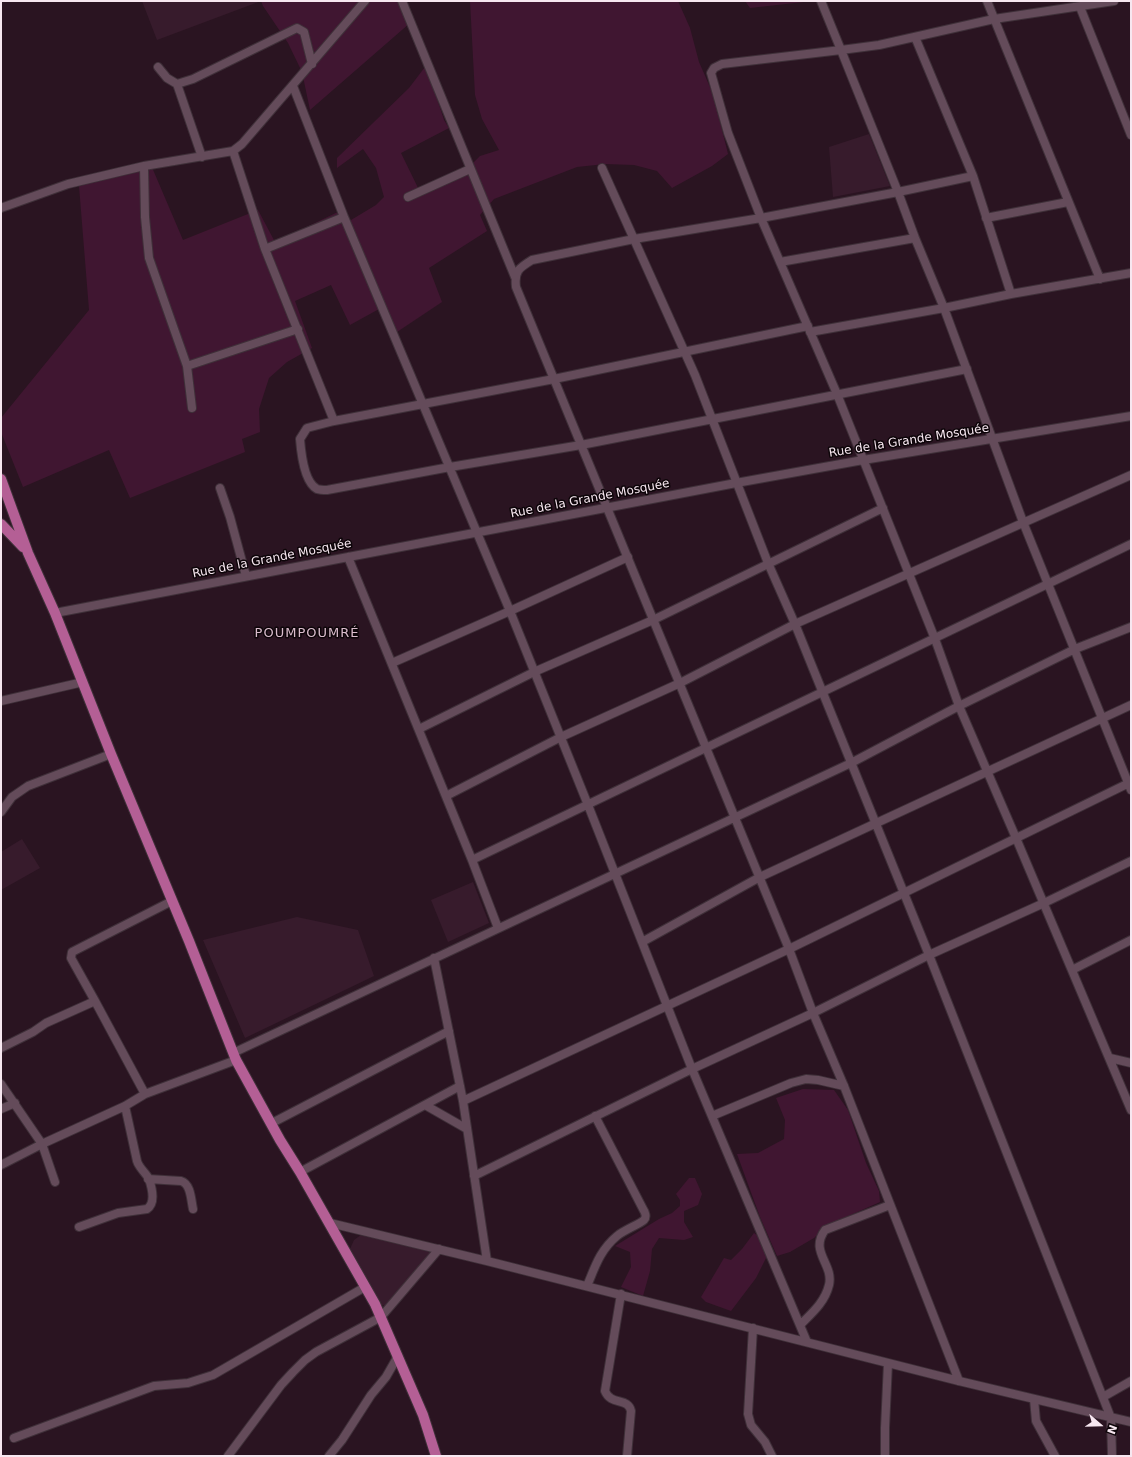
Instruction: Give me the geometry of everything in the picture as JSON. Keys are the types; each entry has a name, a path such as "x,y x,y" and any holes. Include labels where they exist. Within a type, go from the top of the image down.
{"main road":[{"path":"1,479 28,553 55,613 111,754 189,941 234,1056 280,1140 330,1224 381,1317 423,1415 436,1456"},
{"path":"1,524 28,553"}],"street":[{"path":"1,208 68,184 144,166 233,151 242,144 294,86 365,1"},
{"path":"402,1 515,277 516,287 790,949 813,1013 844,1086 958,1381"},
{"path":"463,1101 790,949 1016,838 1130,785 1023,522 944,308 914,238 898,192 821,1"},
{"path":"987,1 1100,279"},
{"path":"1114,1 994,19 879,45 722,64 714,68 711,73 728,133 761,218 837,394 935,639 959,706 1131,1110"},
{"path":"1080,7 1131,135"},
{"path":"177,84 193,79 297,28 304,32 312,64"},
{"path":"915,37 973,176 1011,294"},
{"path":"158,67 167,78 177,84 202,157"},
{"path":"294,86 344,217 510,611 692,1068 807,1342"},
{"path":"233,151 265,249 334,421"},
{"path":"144,166 145,217 149,258 187,366 192,408"},
{"path":"602,168 685,352 712,418 736,483 795,624 929,955 1111,1418 1112,1456"},
{"path":"408,197 470,170"},
{"path":"515,277 520,267 532,260 634,239 761,218 898,192 973,176"},
{"path":"986,218 1068,202"},
{"path":"265,249 344,217"},
{"path":"780,262 914,238"},
{"path":"967,369 581,445 327,490 317,488 309,480 303,461 300,439 307,428 334,421 423,405 685,352 809,329 944,308 1011,294 1131,273"},
{"path":"187,366 298,329"},
{"name":"Rue de la Grande Mosquée","path":"55,613 736,483 863,460 1131,416"},
{"path":"446,796 561,737 680,683 795,624 908,572 1131,475"},
{"path":"220,488 230,517 246,576"},
{"path":"419,729 534,672 653,620 768,562 883,508"},
{"path":"472,860 1131,544"},
{"path":"348,557 472,860 498,928"},
{"path":"392,663 628,557"},
{"path":"1,1165 42,1144 125,1106 145,1094 234,1056 434,958 851,763 959,706 1075,649 1131,627"},
{"path":"1,701 83,682"},
{"path":"642,942 760,878 1131,705"},
{"path":"1,812 12,797 28,786 111,754"},
{"path":"474,1176 692,1068 813,1013 929,955 1044,903 1131,861"},
{"path":"145,1094 71,958 72,952 172,901"},
{"path":"1072,970 1131,940"},
{"path":"434,958 463,1101 487,1261"},
{"path":"1,1048 33,1032 46,1023 95,1001"},
{"path":"272,1123 449,1031"},
{"path":"1110,1058 1131,1062"},
{"path":"712,1116 791,1083 806,1079 844,1086"},
{"path":"1,1084 42,1144 55,1182"},
{"path":"300,1172 460,1086"},
{"path":"1,1110 15,1103"},
{"path":"425,1105 467,1129"},
{"path":"79,1226 118,1213 147,1209 152,1204 153,1200 148,1179 136,1161 125,1106"},
{"path":"587,1286 602,1251 617,1236 631,1226 643,1221 645,1218 645,1213 594,1116"},
{"path":"148,1179 185,1182 188,1186 193,1209"},
{"path":"800,1325 818,1307 825,1296 829,1284 828,1270 819,1246 820,1236 825,1230 890,1205"},
{"path":"330,1224 439,1249 621,1294 958,1381 1131,1422"},
{"path":"228,1456 281,1385 305,1360 316,1352 381,1317 439,1249"},
{"path":"14,1438 154,1386 188,1383 213,1375 365,1287"},
{"path":"621,1294 605,1391 607,1396 630,1406 632,1412 627,1456"},
{"path":"753,1328 748,1414 751,1425 765,1442 772,1456"},
{"path":"329,1456 342,1440 371,1395 386,1377 398,1356"},
{"path":"885,1456 884,1428 888,1363"},
{"path":"1103,1397 1131,1381"},
{"path":"1034,1399 1036,1421 1055,1456"}],"shaded area":[{"path":"142,1 261,1 157,40"},
{"path":"261,1 402,1 410,23 310,110 302,72 288,43"},
{"path":"470,1 678,1 690,28 699,62 713,94 728,154 712,166 672,188 657,171 634,165 605,164 577,167 494,199 480,215 487,231 429,268 442,302 391,336 379,309 350,325 331,285 295,301 312,348 287,362 269,378 259,409 260,432 242,439 245,452 130,498 109,450 23,487 1,432 1,418 89,310 79,186 151,165 183,240 258,210 275,242 340,211 346,223 376,205 384,197 376,168 363,149 337,168 337,158 409,88 425,67 444,120 449,128 401,153 420,192 471,165 480,156 499,150 482,119 475,95"},
{"path":"745,1 813,1 750,8"},
{"path":"869,134 890,186 833,197 829,147"},
{"path":"22,839 40,868 1,890 1,852"},
{"path":"473,882 489,923 448,942 431,900"},
{"path":"297,917 358,930 374,976 245,1038 203,940"},
{"path":"803,1089 834,1090 848,1110 866,1163 879,1191 880,1202 828,1225 814,1238 790,1252 777,1256 760,1217 737,1154 758,1153 784,1139 785,1120 776,1098"},
{"path":"689,1178 695,1178 702,1194 698,1205 684,1211 684,1222 693,1237 684,1240 659,1238 652,1249 650,1271 643,1296 621,1287 631,1267 630,1252 615,1246 659,1219 672,1213 680,1206 680,1200 676,1194"},
{"path":"754,1233 758,1236 767,1256 756,1278 731,1311 706,1302 701,1297 724,1258 731,1260 742,1249"},
{"path":"361,1235 432,1251 388,1306 380,1305 350,1249 354,1240"}],"district":[{"name":"POUMPOUMRÉ","path":"307,634"}]}
